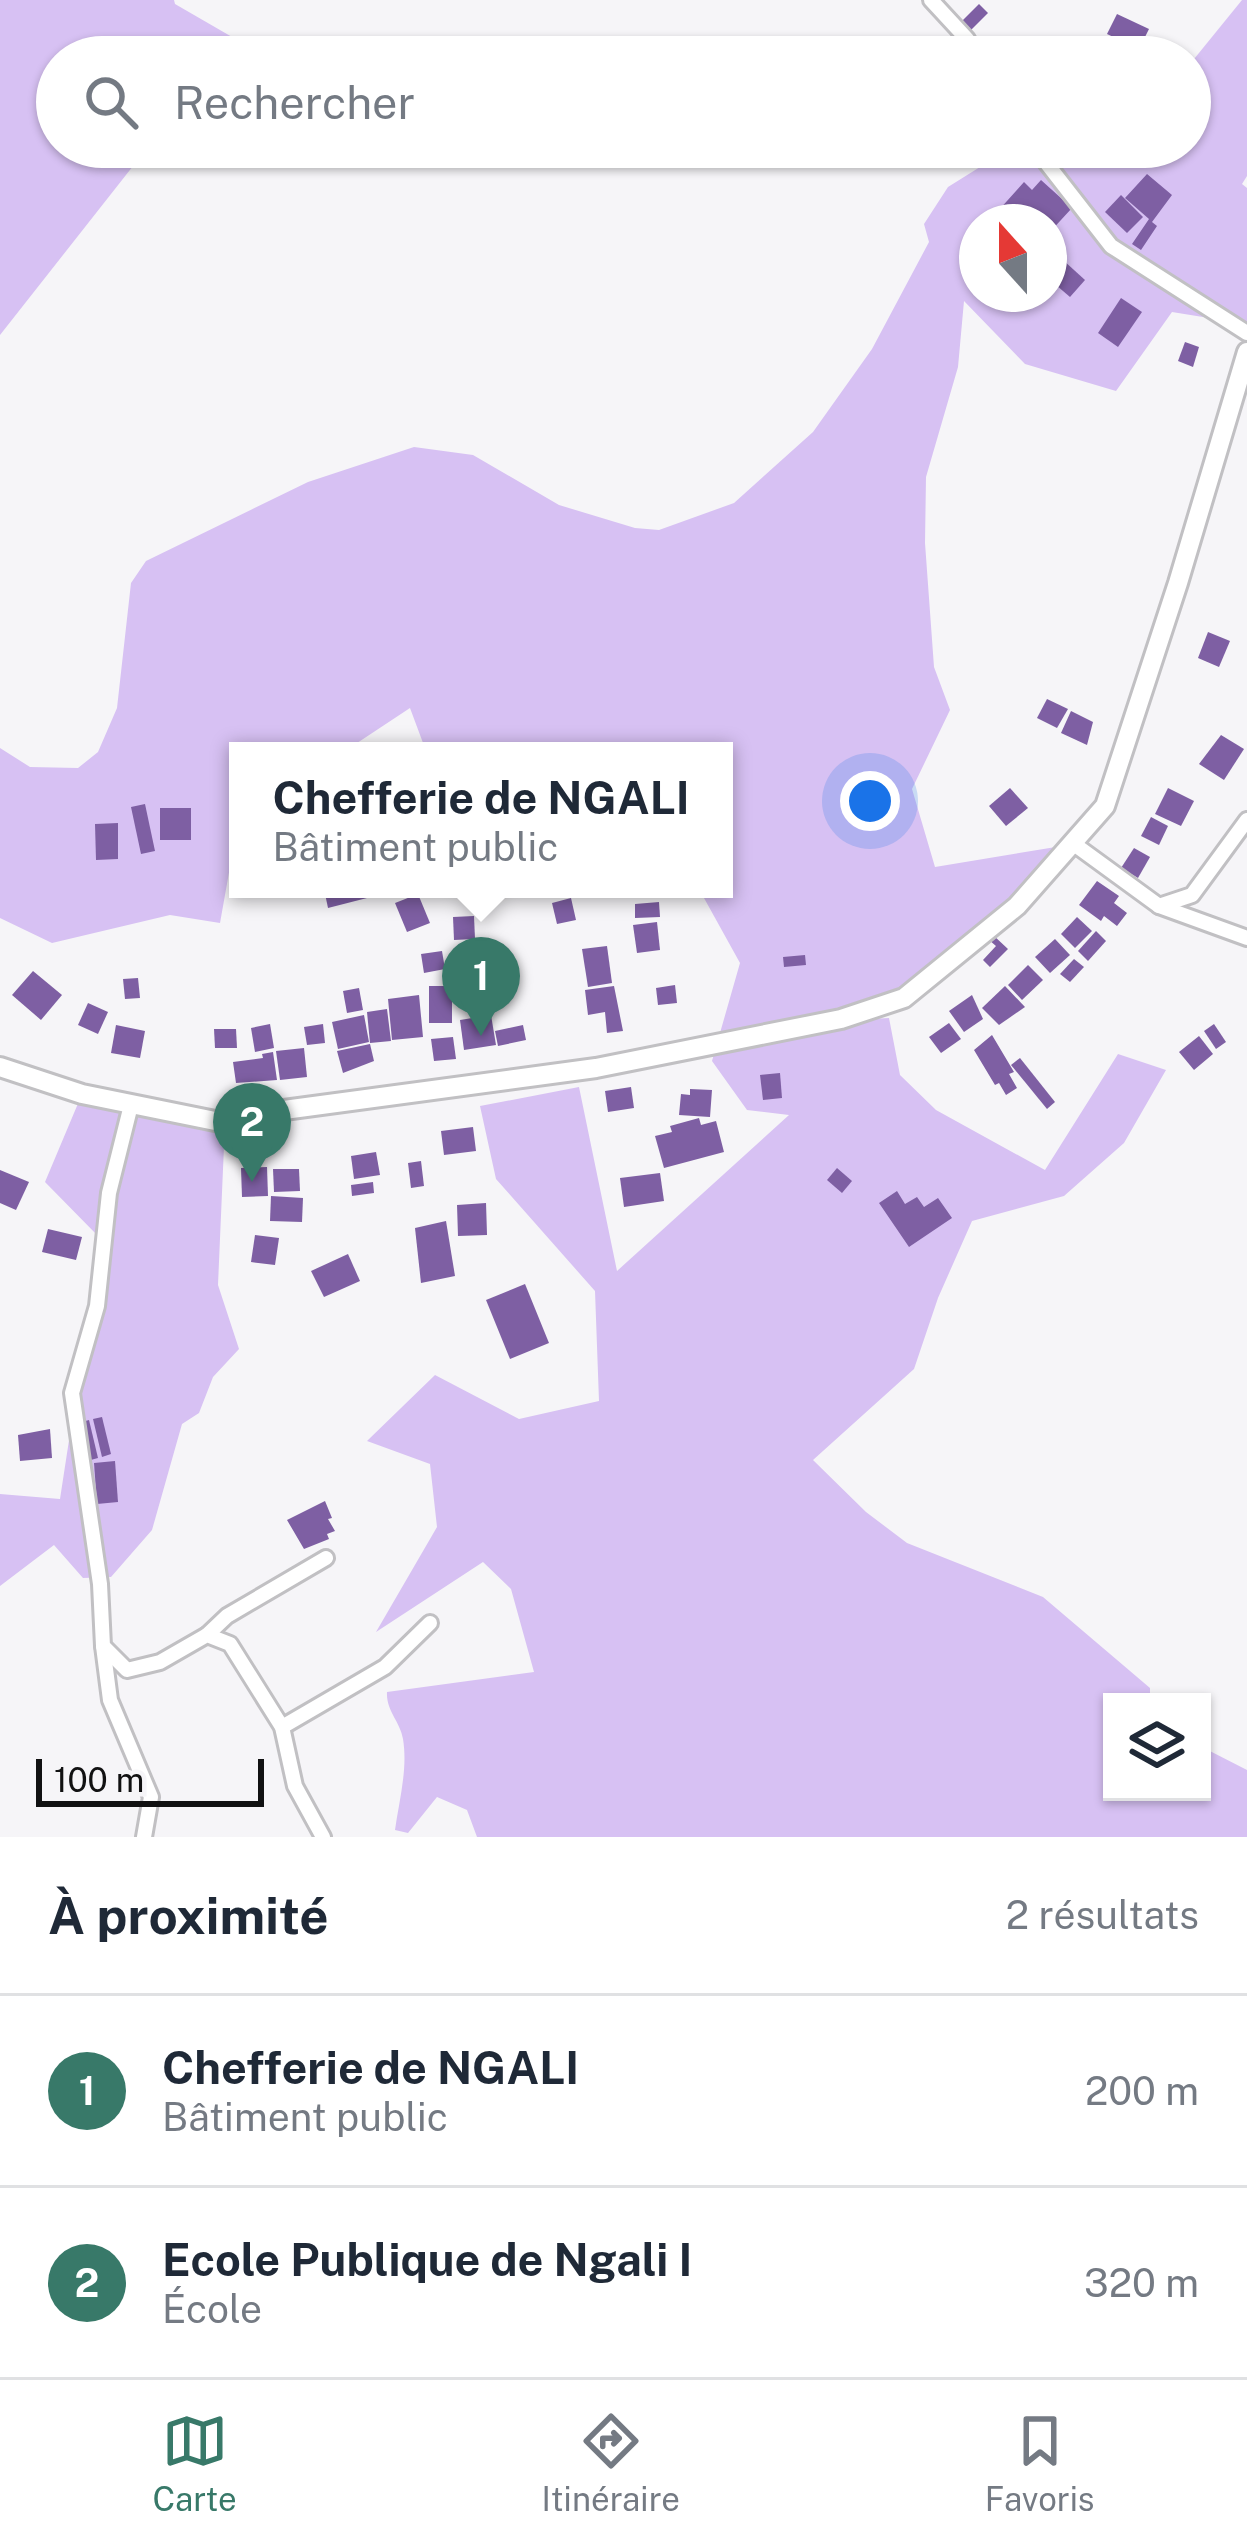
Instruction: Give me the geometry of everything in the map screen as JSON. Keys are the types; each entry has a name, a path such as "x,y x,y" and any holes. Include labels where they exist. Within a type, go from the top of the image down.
{"street":[{"path":"931,0 964,36"},
{"path":"1051,168 1112,246 1247,334"},
{"path":"0,1067 82,1094 225,1123 284,1110 596,1068 841,1019 904,998 1017,906 1106,806 1247,352"},
{"path":"1159,906 1192,896 1247,820"},
{"path":"1074,844 1159,906 1247,938"},
{"path":"131,1105 109,1193 97,1306 73,1393 100,1584 110,1700 151,1797 144,1837"},
{"path":"104,1646 128,1670 160,1662 326,1558"},
{"path":"282,1727 386,1667 430,1623"},
{"path":"207,1635 230,1644 282,1727 295,1786 323,1837"}],"shaded area":[{"path":"0,0 174,0 230,36 36,36 36,168 131,168 0,335"},
{"path":"1242,0 1247,0 1247,176 1242,184 1247,188 1247,334 1209,318 1172,312 1116,391 1025,364 975,312 1067,312 1067,204 959,204 959,312 963,312 958,367 926,477 925,543 934,667 950,710 912,789 935,867 1074,844 904,998 851,1020 889,1018 900,1075 936,1110 1045,1170 1118,1054 1166,1070 1124,1143 1064,1196 972,1221 914,1369 813,1460 866,1512 907,1543 1043,1597 1150,1688 1150,1693 1103,1693 1103,1801 1211,1801 1211,1752 1247,1770 1247,1837 477,1837 467,1810 437,1797 408,1833 395,1830 404,1750 387,1692 534,1672 511,1589 483,1562 376,1632 437,1527 430,1464 367,1441 435,1375 519,1419 599,1401 595,1291 496,1179 480,1106 579,1087 617,1271 789,1115 747,1110 712,1061 740,963 704,898 733,898 733,742 423,742 410,708 359,742 229,742 229,872 220,923 170,915 52,943 0,918 0,748 30,767 78,768 98,752 117,708 131,583 146,561 308,482 414,447 473,455 559,505 635,528 659,530 734,503 813,432 872,349 929,242 924,224 948,187 978,168 1211,168 1211,38"},
{"path":"82,1094 225,1123 218,1285 239,1349 213,1377 199,1413 182,1424 152,1530 111,1577 83,1578 54,1545 0,1586 0,1494 60,1499 100,1238 45,1182"}],"building":[{"path":"979,4 988,13 970,31 961,22"},
{"path":"1117,14 1149,29 1146,36 1107,34"},
{"path":"1147,174 1172,195 1152,222 1157,226 1141,250 1132,244 1149,219 1125,198"},
{"path":"1041,180 1072,208 1067,213 1067,204 1004,204 1024,182 1032,190"},
{"path":"1121,195 1143,217 1127,233 1105,212"},
{"path":"1067,264 1085,280 1070,297 1067,294"},
{"path":"1121,298 1142,312 1118,347 1098,333"},
{"path":"1185,342 1199,347 1193,367 1178,361"},
{"path":"1208,632 1230,641 1219,667 1198,658"},
{"path":"1047,699 1068,709 1057,728 1037,718"},
{"path":"1071,711 1093,722 1087,745 1061,733"},
{"path":"1221,735 1244,749 1224,780 1199,764"},
{"path":"1010,788 1028,808 1006,826 989,806"},
{"path":"1168,788 1194,801 1181,826 1155,814"},
{"path":"145,804 155,851 141,854 131,807"},
{"path":"160,808 191,808 191,840 160,840"},
{"path":"1151,817 1168,826 1159,845 1141,836"},
{"path":"118,823 118,859 96,860 95,824"},
{"path":"1134,848 1150,857 1138,878 1121,868"},
{"path":"1097,881 1119,896 1114,903 1127,913 1117,926 1079,905"},
{"path":"326,898 367,898 328,908"},
{"path":"420,898 430,923 407,932 395,903"},
{"path":"571,898 576,920 557,924 552,903"},
{"path":"659,902 660,917 635,918 635,904"},
{"path":"474,916 475,939 454,940 453,917"},
{"path":"1077,917 1092,931 1075,948 1061,934"},
{"path":"657,922 660,950 637,953 633,925"},
{"path":"1096,931 1106,941 1088,961 1078,951"},
{"path":"993,935 1008,949 990,967 983,960 996,946 989,940"},
{"path":"1055,939 1070,955 1050,973 1035,957"},
{"path":"607,946 612,983 588,987 582,949"},
{"path":"442,951 445,969 424,973 421,954"},
{"path":"805,955 806,965 784,967 783,957"},
{"path":"1074,959 1084,967 1070,982 1060,974"},
{"path":"1028,965 1043,980 1022,1000 1008,985"},
{"path":"33,971 62,995 41,1020 12,995"},
{"path":"138,978 140,998 125,999 123,979"},
{"path":"485,983 490,1013 477,1015 472,985"},
{"path":"675,985 677,1003 658,1005 656,988"},
{"path":"429,986 452,986 452,1023 429,1023"},
{"path":"614,986 623,1031 607,1033 605,1012 588,1015 585,990"},
{"path":"1005,986 1025,1007 999,1025 982,1008"},
{"path":"359,988 363,1010 347,1013 343,991"},
{"path":"419,995 423,1037 392,1040 388,999"},
{"path":"972,995 983,1019 964,1032 949,1011"},
{"path":"88,1003 108,1012 98,1034 78,1025"},
{"path":"387,1009 391,1041 370,1043 367,1012"},
{"path":"364,1015 369,1042 338,1049 332,1022"},
{"path":"491,1015 496,1045 464,1050 460,1020"},
{"path":"949,1023 961,1039 941,1053 929,1037"},
{"path":"270,1024 274,1048 255,1052 251,1028"},
{"path":"323,1024 325,1043 307,1045 304,1027"},
{"path":"1214,1024 1226,1042 1216,1049 1204,1031"},
{"path":"116,1025 145,1031 140,1058 111,1053"},
{"path":"523,1025 526,1040 498,1046 495,1031"},
{"path":"214,1029 236,1029 237,1048 215,1048"},
{"path":"992,1035 1014,1072 1009,1074 1017,1088 1006,1095 974,1050"},
{"path":"1199,1036 1213,1054 1194,1070 1179,1052"},
{"path":"453,1037 456,1059 434,1061 431,1039"},
{"path":"370,1044 374,1061 343,1073 337,1051"},
{"path":"304,1048 307,1077 280,1080 276,1051"},
{"path":"273,1052 277,1080 236,1083 233,1062"},
{"path":"1020,1058 1055,1102 1047,1109 1011,1065"},
{"path":"780,1073 782,1098 763,1100 760,1075"},
{"path":"631,1087 634,1108 608,1112 605,1091"},
{"path":"690,1089 712,1090 710,1117 679,1115 681,1094 690,1095"},
{"path":"699,1118 701,1125 716,1121 724,1152 664,1168 655,1136"},
{"path":"473,1127 476,1151 444,1155 441,1131"},
{"path":"376,1152 380,1175 354,1179 351,1156"},
{"path":"421,1161 424,1186 411,1188 408,1163"},
{"path":"267,1167 268,1196 242,1197 241,1168"},
{"path":"837,1168 852,1181 842,1193 827,1180"},
{"path":"273,1169 299,1169 300,1191 274,1192"},
{"path":"0,1170 29,1182 16,1210 0,1203"},
{"path":"660,1173 664,1201 624,1207 620,1178"},
{"path":"373,1182 374,1193 352,1196 351,1185"},
{"path":"897,1191 905,1204 917,1197 924,1207 938,1198 952,1218 909,1247 879,1203"},
{"path":"271,1196 303,1198 302,1222 270,1221"},
{"path":"486,1203 487,1235 458,1236 457,1205"},
{"path":"446,1221 455,1276 421,1283 415,1228"},
{"path":"48,1229 82,1237 76,1260 42,1252"},
{"path":"255,1235 279,1238 275,1265 251,1262"},
{"path":"348,1254 360,1281 324,1297 311,1271"},
{"path":"525,1284 549,1343 510,1359 486,1300"},
{"path":"102,1417 111,1454 102,1457 93,1419"},
{"path":"89,1420 98,1458 87,1461 78,1423"},
{"path":"50,1429 52,1458 20,1461 18,1435"},
{"path":"115,1461 118,1502 97,1504 94,1463"},
{"path":"325,1501 335,1531 327,1534 329,1539 304,1549 287,1520"}],"place":[{"name":"Chefferie de NGALI","path":"481,1036"},
{"name":"Ecole Publique de Ngali I","path":"252,1182"}]}
